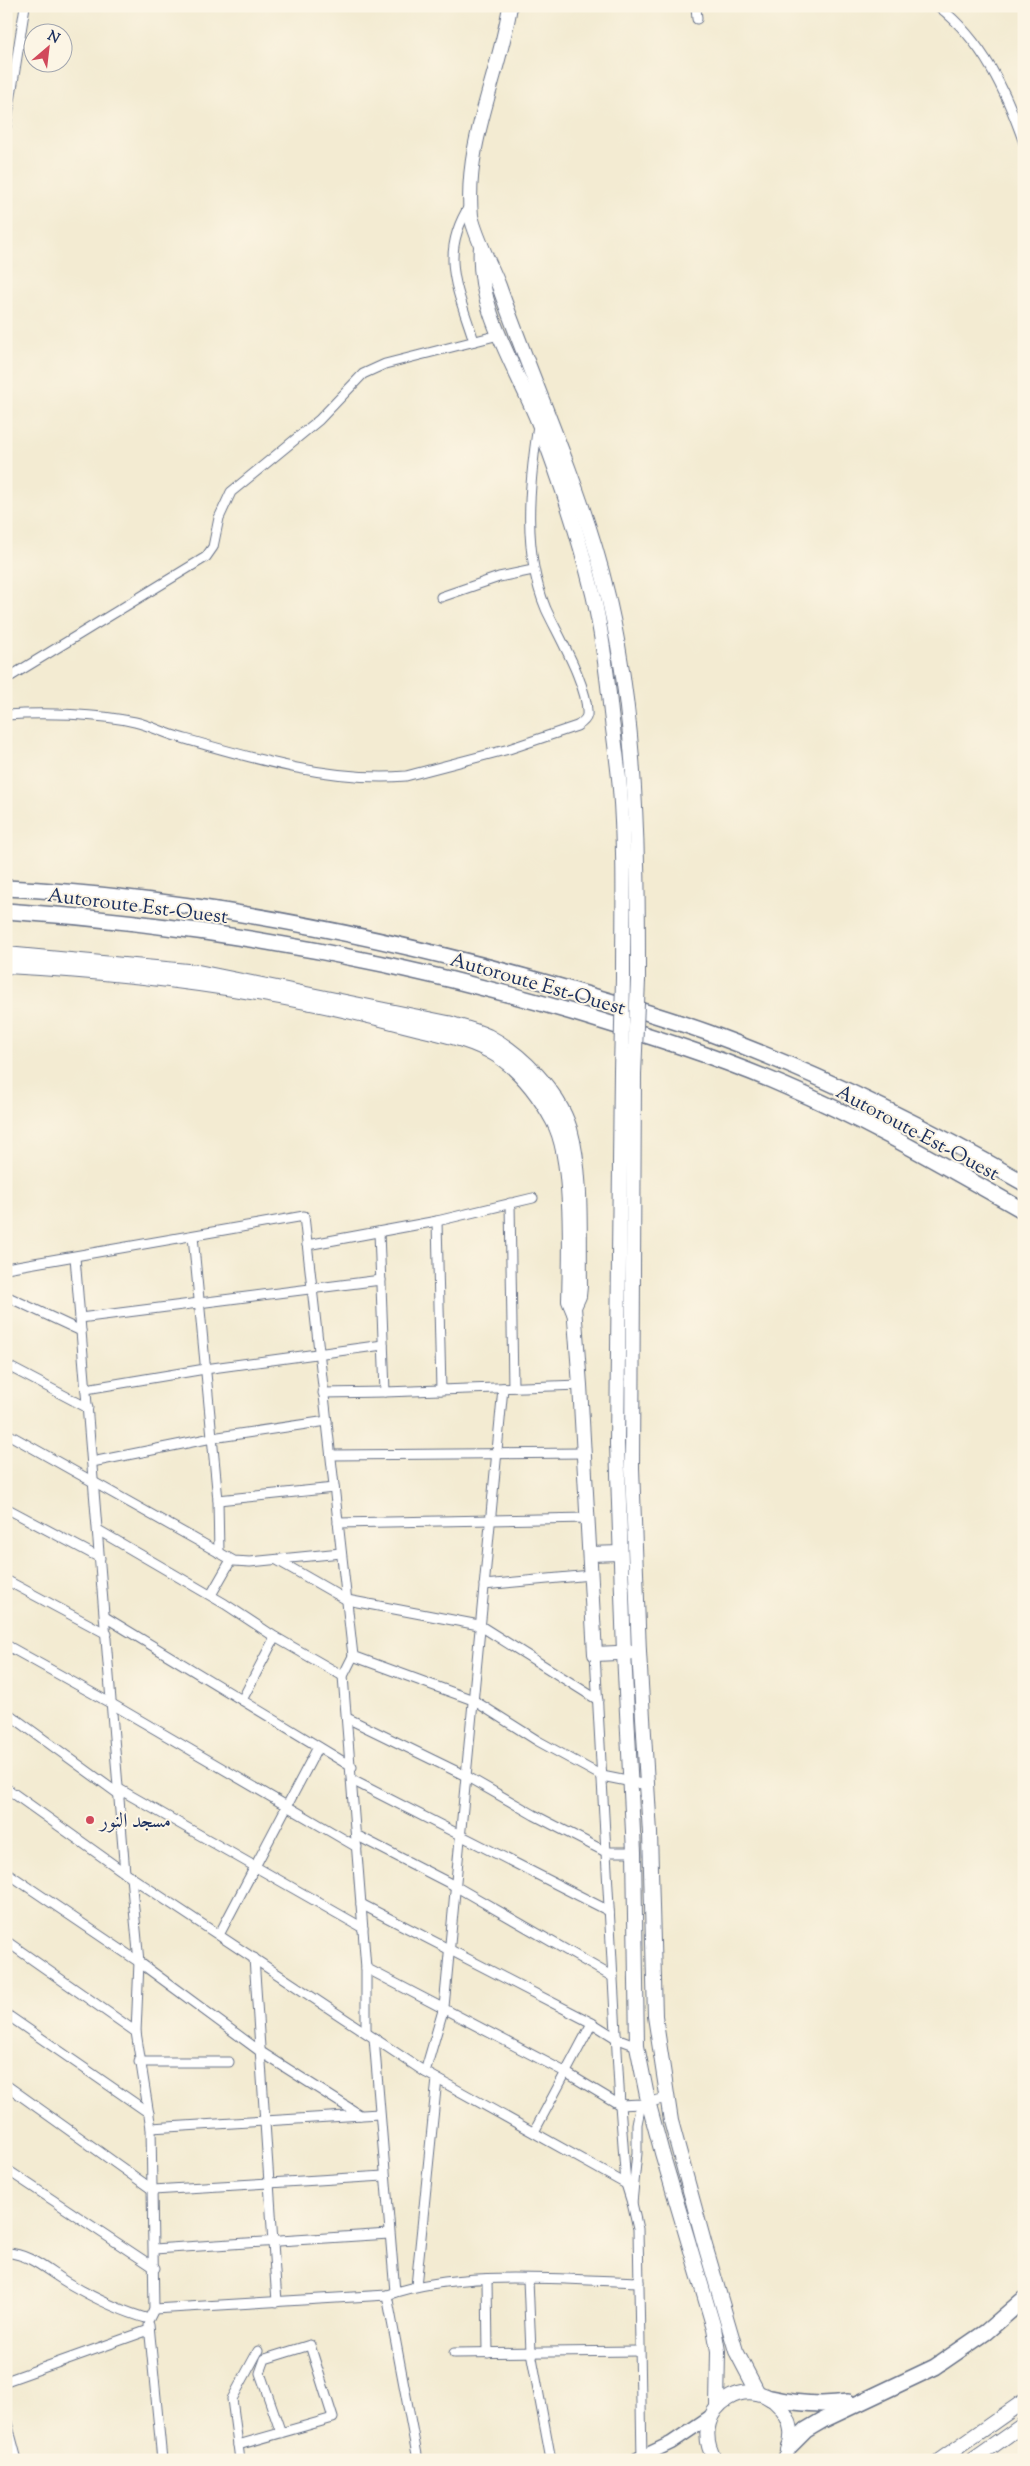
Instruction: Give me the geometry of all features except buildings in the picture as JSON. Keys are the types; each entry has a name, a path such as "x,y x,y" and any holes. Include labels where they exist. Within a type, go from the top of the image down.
{"highway":[{"name":"Autoroute Est-Ouest","path":"6,888 52,890 222,911 343,932 470,962 626,1005 710,1034 860,1097 1024,1182"},
{"name":"Autoroute Est-Ouest","path":"6,911 70,915 277,943 399,966 462,981 564,1010 669,1041 787,1087 864,1123 1024,1211"},
{"path":"786,2455 806,2430 862,2400 935,2367 986,2332 1024,2299"},
{"path":"764,2396 800,2405 827,2405 862,2400"}],"main road":[{"path":"510,6 476,144 470,177 470,204 473,225 491,265 567,462 595,547 606,590 628,714 635,788 638,847 638,980 627,1073 617,1434 624,1652 632,1782 637,2046 645,2103 714,2328 718,2351 714,2411 706,2439 715,2460"},
{"path":"481,246 480,273 499,335 538,422 553,461 593,594 604,651 620,790 623,868 623,978 627,1073 632,1468 639,1652 647,1785 655,2016 667,2098 728,2326 742,2365 764,2396 782,2407 788,2419 792,2432 786,2455"},
{"path":"6,954 166,967 223,976 448,1022 487,1036 512,1052 538,1076 556,1102 569,1127 577,1169 580,1286 579,1296 574,1307 595,1654 639,1652"},
{"path":"6,966 138,975 204,983 379,1018 468,1042 494,1054 515,1070 532,1088 555,1123 564,1149 567,1186 569,1301 575,1315"},
{"path":"590,1554 620,1553"},
{"path":"634,1880 650,1880"},
{"path":"640,2459 685,2435 736,2394 764,2396"},
{"path":"940,2460 1024,2401"},
{"path":"973,2460 1024,2424"}],"street":[{"path":"6,127 25,6"},
{"path":"696,6 697,19"},
{"path":"938,6 962,27 982,52 1003,87 1024,144"},
{"path":"470,204 454,236 452,252 458,290 474,341"},
{"path":"6,678 206,557 213,548 219,518 231,492 320,420 363,374 385,364 499,335"},
{"path":"6,715 44,714 133,722 179,738 260,760 315,771 378,776 406,776 509,749 577,726 583,722 587,714 574,666 552,621 533,570 530,472 538,422"},
{"path":"441,597 499,577 533,570"},
{"path":"307,1245 437,1221 533,1198"},
{"path":"510,1203 513,1387"},
{"path":"6,1268 304,1216 353,1656 344,1676 366,1968 366,2032"},
{"path":"437,1221 441,1390"},
{"path":"379,1232 385,1392"},
{"path":"193,1236 218,1500 219,1553"},
{"path":"75,1257 112,1704 128,1875 139,1962 136,2032 139,2062 151,2128 153,2190 154,2309 149,2320 149,2330 162,2460"},
{"path":"80,1318 381,1280"},
{"path":"6,1296 81,1331"},
{"path":"86,1389 205,1369 383,1345"},
{"path":"6,1365 88,1408"},
{"path":"324,1393 580,1385"},
{"path":"425,2072 444,2007 503,1388"},
{"path":"92,1462 212,1438 327,1421"},
{"path":"6,1433 231,1560 244,1562 277,1560 341,1553"},
{"path":"330,1455 584,1453"},
{"path":"218,1500 334,1488"},
{"path":"6,1508 100,1558"},
{"path":"338,1523 588,1518"},
{"path":"98,1530 210,1595 275,1637 344,1676"},
{"path":"210,1595 231,1560"},
{"path":"277,1560 347,1600 479,1625 598,1700"},
{"path":"484,1585 591,1576"},
{"path":"6,1580 107,1634"},
{"path":"105,1617 352,1767"},
{"path":"242,1700 275,1637"},
{"path":"6,1645 112,1704 357,1847"},
{"path":"595,1654 620,2105 626,2184 638,2229 640,2459"},
{"path":"353,1656 473,1700 538,1741 602,1776 647,1785"},
{"path":"6,1712 120,1792 363,1928"},
{"path":"347,1718 466,1776 534,1815 606,1852 634,1852"},
{"path":"219,1935 318,1747"},
{"path":"352,1780 609,1911"},
{"path":"6,1788 128,1875 425,2072 626,2184"},
{"path":"356,1836 455,1886 613,1977"},
{"path":"6,1872 139,1962 261,2052 360,2115"},
{"path":"361,1904 592,2023 616,2038 637,2046"},
{"path":"6,1941 136,2032"},
{"path":"254,1958 277,2302"},
{"path":"366,1968 444,2007 565,2072 620,2105 645,2103 667,2098"},
{"path":"6,2014 149,2112"},
{"path":"534,2132 592,2023"},
{"path":"374,2038 389,2234 391,2294 418,2460"},
{"path":"139,2062 229,2062"},
{"path":"416,2286 437,2079"},
{"path":"6,2085 153,2190 384,2176"},
{"path":"632,2203 637,2153 637,2124 645,2103"},
{"path":"151,2128 379,2114"},
{"path":"6,2169 155,2268"},
{"path":"154,2249 389,2234"},
{"path":"6,2253 21,2255 69,2284 123,2311 149,2320"},
{"path":"154,2309 391,2294 416,2286 487,2280 528,2279 639,2282"},
{"path":"528,2279 531,2352 551,2460"},
{"path":"487,2280 488,2353"},
{"path":"6,2381 149,2330"},
{"path":"238,2445 281,2433 333,2418 310,2345 265,2359 260,2373 281,2433"},
{"path":"240,2460 232,2399 258,2351"},
{"path":"454,2354 639,2351"},
{"path":"6,2419 18,2460"}],"place":[{"name":"مسجد النور","path":"90,1820"}]}
